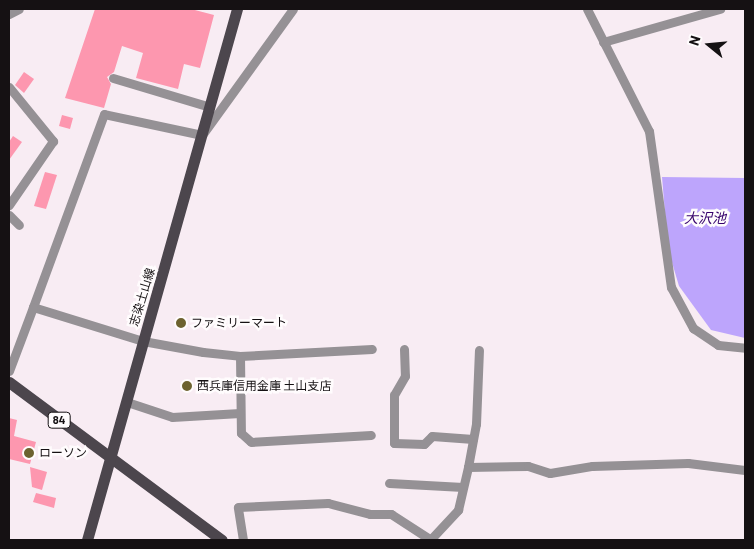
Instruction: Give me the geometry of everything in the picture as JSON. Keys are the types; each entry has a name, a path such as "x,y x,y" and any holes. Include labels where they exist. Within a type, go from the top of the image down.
{"main road":[{"name":"志染土山線","path":"87,540 237,9"},
{"name":"84","path":"9,382 110,458"},
{"path":"110,458 222,540"}],"street":[{"path":"9,14 19,9"},
{"path":"9,371 104,114 202,135 293,9"},
{"path":"587,9 649,131 672,287 693,328 718,345 745,348"},
{"path":"603,42 720,9"},
{"path":"113,78 210,107"},
{"path":"9,87 54,141 9,205"},
{"path":"9,214 19,226"},
{"path":"33,307 144,341 240,356 372,349"},
{"path":"404,349 405,376 394,395 394,443 424,444 432,436 474,439"},
{"path":"243,540 238,507 328,503 356,512 391,514 431,540 458,510 474,439 479,350"},
{"path":"240,356 241,433 251,442 371,435"},
{"path":"127,402 172,417 240,413"},
{"path":"468,467 528,466 550,473 688,463 745,470"},
{"path":"389,483 463,486"}],"water":[{"name":"大沢池","path":"662,177 745,178 745,338 711,330 679,286 668,249"}],"building":[{"path":"95,9 191,9 214,15 200,68 184,64 178,89 136,78 143,53 122,46 114,72 107,77 111,84 104,108 65,98"},
{"path":"24,72 34,79 24,93 15,85"},
{"path":"62,115 73,118 70,129 59,126"},
{"path":"13,136 22,142 9,160 9,142"},
{"path":"45,172 57,175 46,209 34,206"},
{"path":"9,418 17,420 14,436 36,442 30,464 9,459"},
{"path":"30,467 47,472 42,490 32,487"},
{"path":"36,493 56,498 54,508 33,502"}],"place":[{"name":"ファミリーマート","path":"181,323"},
{"name":"西兵庫信用金庫 土山支店","path":"187,386"},
{"name":"ローソン","path":"29,453"}]}
